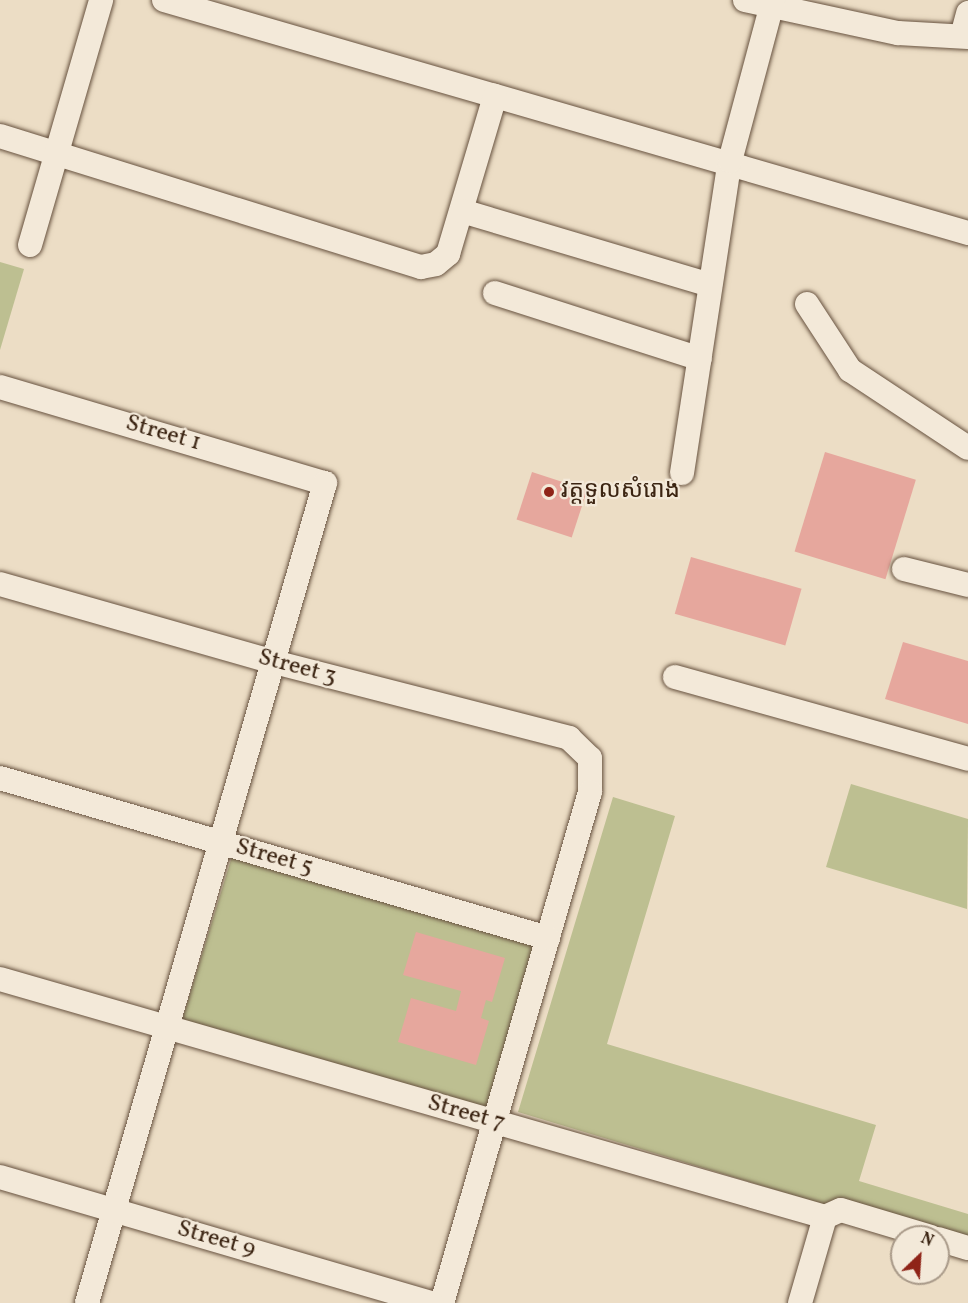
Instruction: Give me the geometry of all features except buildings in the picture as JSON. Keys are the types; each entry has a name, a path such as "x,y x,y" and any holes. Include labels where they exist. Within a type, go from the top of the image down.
{"street":[{"path":"30,245 101,0"},
{"path":"164,0 730,161 968,232"},
{"path":"745,0 898,33 965,37 968,12"},
{"path":"682,473 730,161 772,4"},
{"path":"0,136 421,267 436,264 448,254 495,96"},
{"path":"462,211 710,285"},
{"path":"495,293 700,359"},
{"path":"807,304 850,370 968,448"},
{"name":"Street 1","path":"0,387 325,483 274,662"},
{"path":"904,569 968,585"},
{"name":"Street 3","path":"0,584 274,662 569,738 590,758 590,792 548,938"},
{"path":"87,1303 274,662"},
{"path":"675,677 968,759"},
{"name":"Street 5","path":"0,778 548,938"},
{"path":"442,1303 548,938"},
{"name":"Street 7","path":"0,980 825,1217 841,1210 891,1225"},
{"name":"Street 9","path":"0,1177 432,1303"},
{"path":"800,1303 825,1217"},
{"path":"950,1243 968,1248"}],"green space":[{"path":"0,262 24,269 0,350"},
{"path":"851,784 968,819 967,909 826,867"},
{"path":"613,797 675,816 607,1044 876,1125 859,1181 968,1214 968,1248 950,1243 950,1225 892,1225 518,1112"},
{"path":"233,853 539,947 488,1114 182,1020"}],"place":[{"name":"វត្តទួលសំរោង","path":"549,492"}]}
